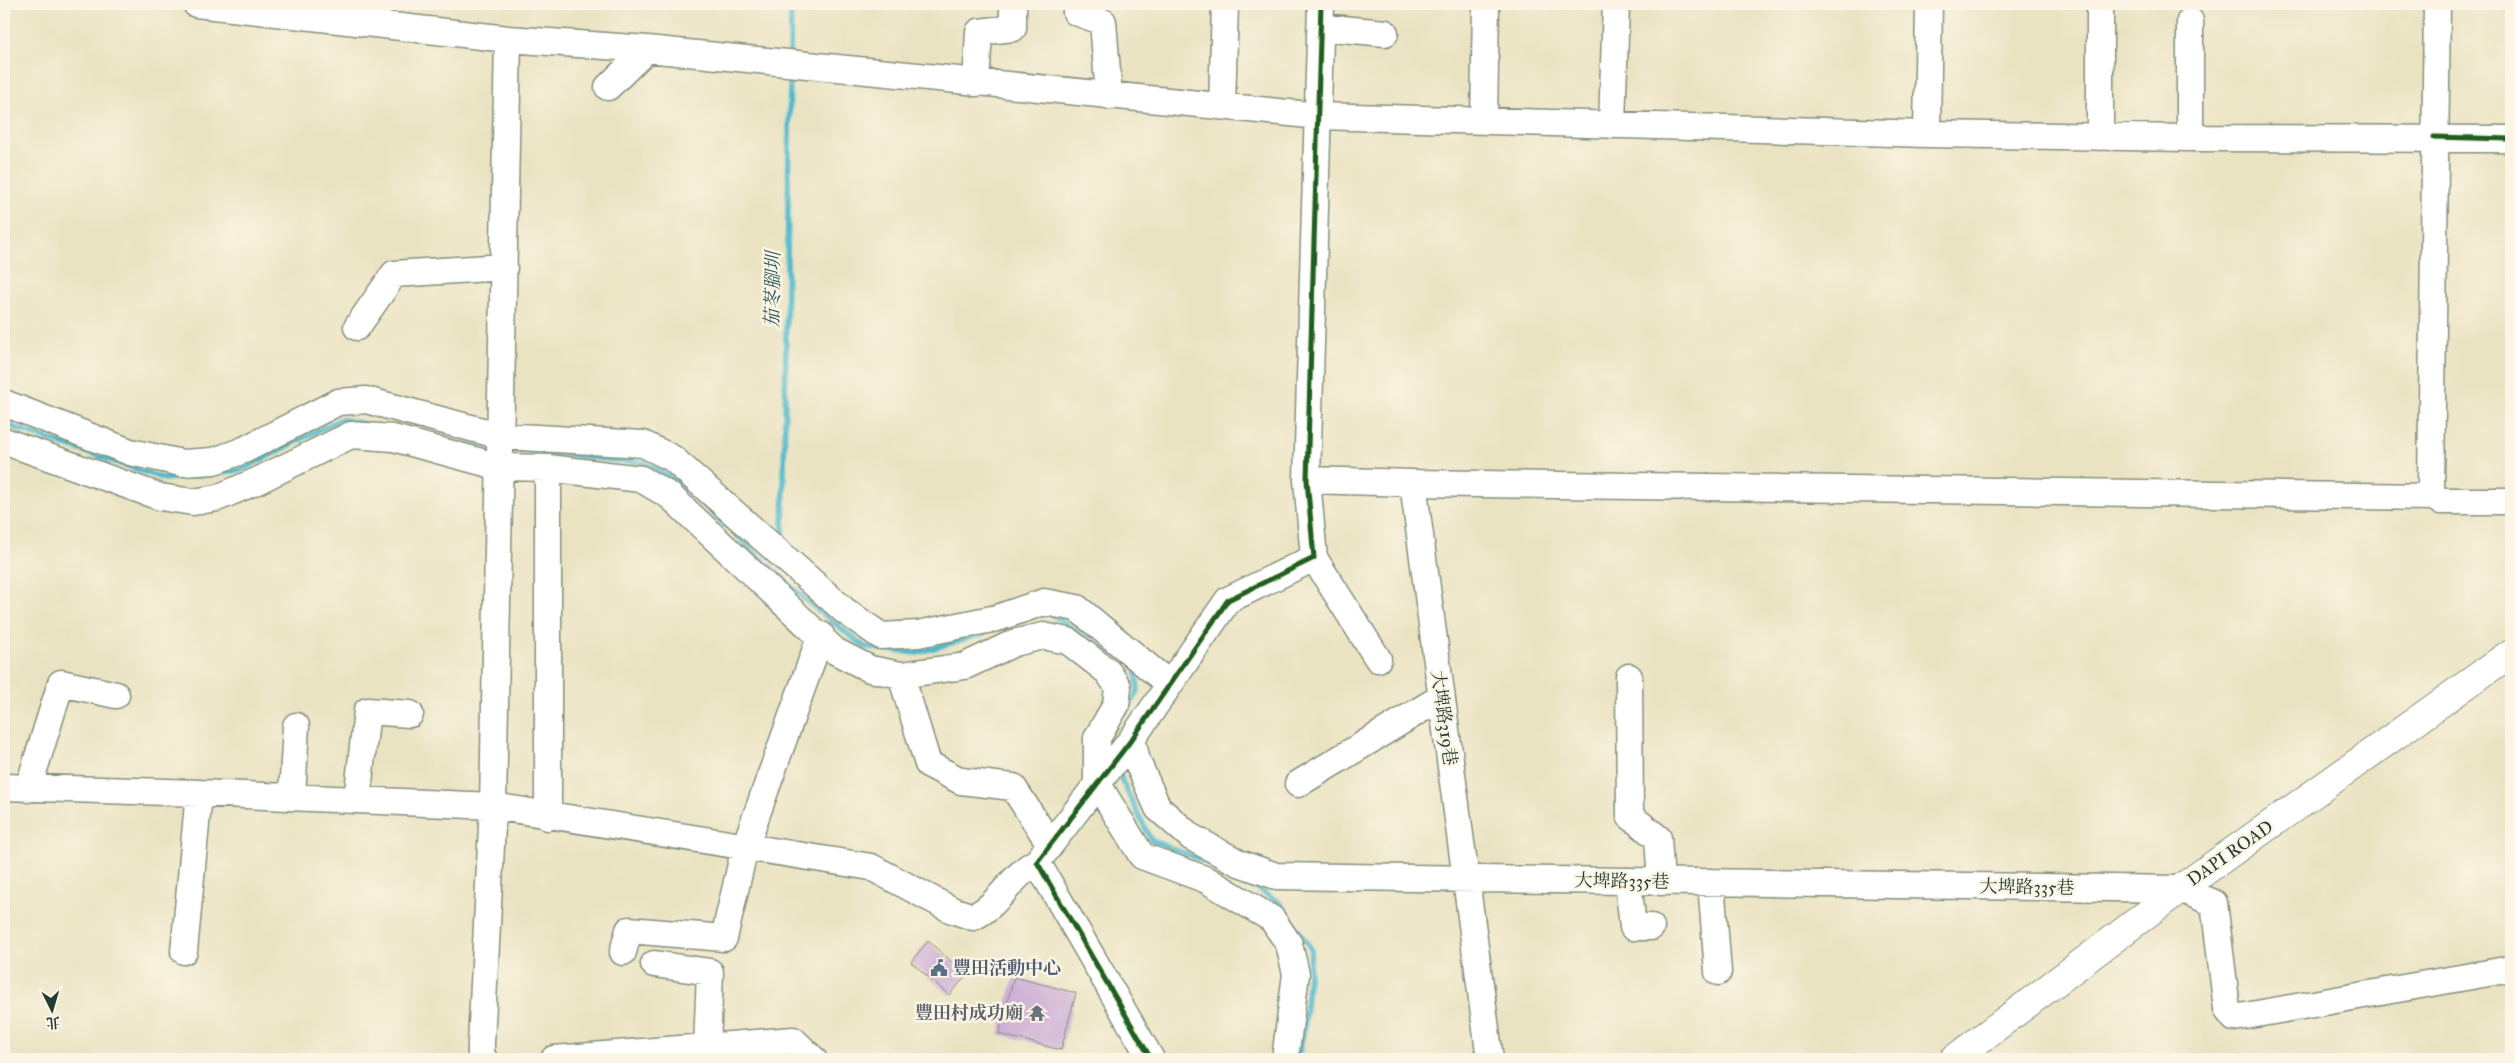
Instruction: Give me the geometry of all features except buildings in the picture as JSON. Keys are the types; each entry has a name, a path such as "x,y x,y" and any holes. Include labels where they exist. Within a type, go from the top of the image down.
{"main road":[{"name":"DAPI ROAD","path":"1954,1059 2180,889 2511,653"}],"street":[{"path":"196,4 386,14 508,39 647,49 1319,116 1926,134 2190,138 2511,138"},
{"path":"976,83 979,32 1013,28 1013,4"},
{"path":"1222,106 1225,4"},
{"path":"1484,121 1486,4"},
{"path":"1612,125 1616,4"},
{"path":"1926,134 1929,4"},
{"path":"2433,497 2431,477 2436,4"},
{"path":"1076,12 1103,22 1109,96"},
{"path":"2100,12 2100,137"},
{"path":"1378,660 1314,558 1307,480 1321,16 1385,34"},
{"path":"2190,21 2190,138"},
{"path":"484,1059 481,1055 481,1043 493,806 508,39"},
{"path":"608,87 647,49"},
{"path":"357,327 394,274 504,267"},
{"path":"4,403 130,452 182,463 214,460 244,450 338,402 366,400 501,436 644,444 672,458 845,611 881,636 918,634 997,618 1044,602 1077,608 1169,684"},
{"path":"4,442 160,497 193,502 217,498 351,435 393,438 500,467 548,468 640,479 670,496 835,651 870,669 901,676 965,666 1014,643 1043,636 1068,641 1108,672 1118,688 1116,705 1097,738 1097,784 1142,856 1207,880 1224,890 1272,919 1290,944 1296,974 1285,1059"},
{"path":"548,468 548,817"},
{"path":"1307,480 2433,497 2440,501 2511,501"},
{"name":"大埤路319巷","path":"1414,483 1440,698 1490,1059"},
{"path":"116,695 61,683 16,788 199,793 493,806 548,817 871,867 952,910 973,917 986,911 1025,868 1044,853 1132,739 1228,600 1314,558"},
{"path":"623,952 629,930 724,938 745,847 820,636"},
{"path":"901,676 928,764 961,780 1013,787 1044,853 1151,1059"},
{"path":"1629,677 1630,816 1658,838 1661,882"},
{"path":"1298,784 1440,698"},
{"path":"357,800 367,711 410,714"},
{"path":"292,797 296,726"},
{"name":"大埤路335巷","path":"1132,739 1137,760 1158,808 1191,837 1239,863 1276,876 2180,889"},
{"path":"184,951 199,793"},
{"path":"1628,881 1633,927 1651,927"},
{"path":"1712,882 1718,972"},
{"path":"2180,889 2214,903 2227,1009 2234,1018 2511,969"},
{"path":"654,964 710,972 707,1047"},
{"path":"554,1059 626,1056 792,1040 813,1059"}],"waterway":[{"name":"茄苳腳圳","path":"790,57 791,4"},
{"name":"茄苳腳圳","path":"783,544 790,71"},
{"path":"4,424 165,479 241,470 341,419 364,424"},
{"path":"463,444 494,448"},
{"path":"516,450 645,463 679,482 808,602 865,647 917,653 984,633"},
{"path":"1053,615 1114,655"},
{"path":"1126,712 1138,690 1136,669 1134,668"},
{"path":"1118,770 1151,840 1229,871 1280,903 1311,949 1304,1029 1299,1052"}],"cycle path":[{"path":"1151,1059 1037,862 1132,739 1228,600 1314,558 1307,480 1321,4"},
{"path":"2434,137 2511,139"}],"place":[{"name":"豐田活動中心","path":"939,968"},
{"name":"豐田村成功廟","path":"1037,1013"}]}
